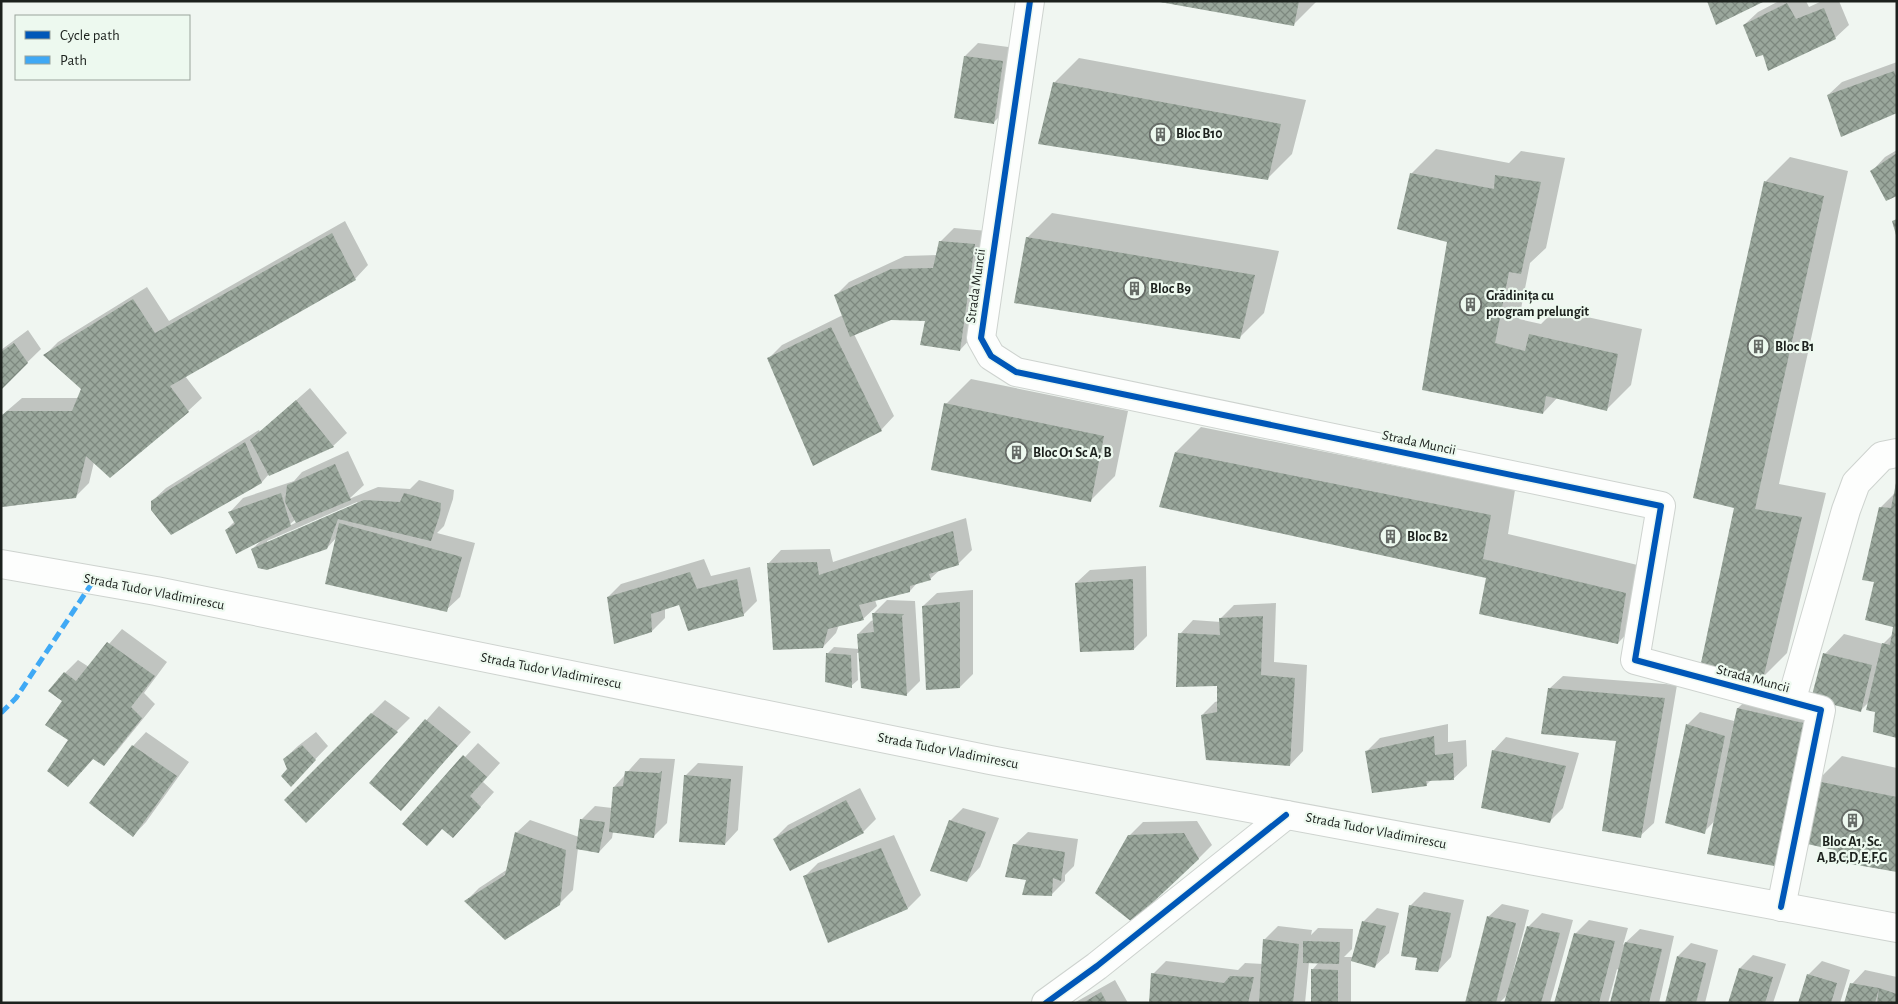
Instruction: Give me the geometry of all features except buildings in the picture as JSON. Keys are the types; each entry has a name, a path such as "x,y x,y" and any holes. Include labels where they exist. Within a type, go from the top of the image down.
{"street":[{"name":"Strada Muncii","path":"1030,1 981,338 991,356 1016,372 1661,506 1635,660 1821,710 1781,907"},
{"path":"1791,702 1846,510 1856,483 1882,456 1897,452"},
{"name":"Strada Tudor Vladimirescu","path":"1,564 156,591 990,760 1897,928"},
{"path":"1046,1003 1104,960 1286,815"}],"marked path":[{"path":"1,713 16,698 94,580"}],"cycle path":[{"path":"1030,1 981,338 991,356 1016,372 1661,506 1635,660 1821,710 1781,907"},
{"path":"1046,1003 1097,966 1286,815"}],"place":[{"name":"Bloc B10","path":"1160,134"},
{"name":"Bloc B9","path":"1134,289"},
{"name":"Grădinița cu program prelungit","path":"1470,304"},
{"name":"Bloc B1","path":"1759,347"},
{"name":"Bloc O1 Sc A, B","path":"1017,453"},
{"name":"Bloc B2","path":"1391,537"},
{"name":"Bloc A1, Sc. A,B,C,D,E,F,G","path":"1852,820"}]}
